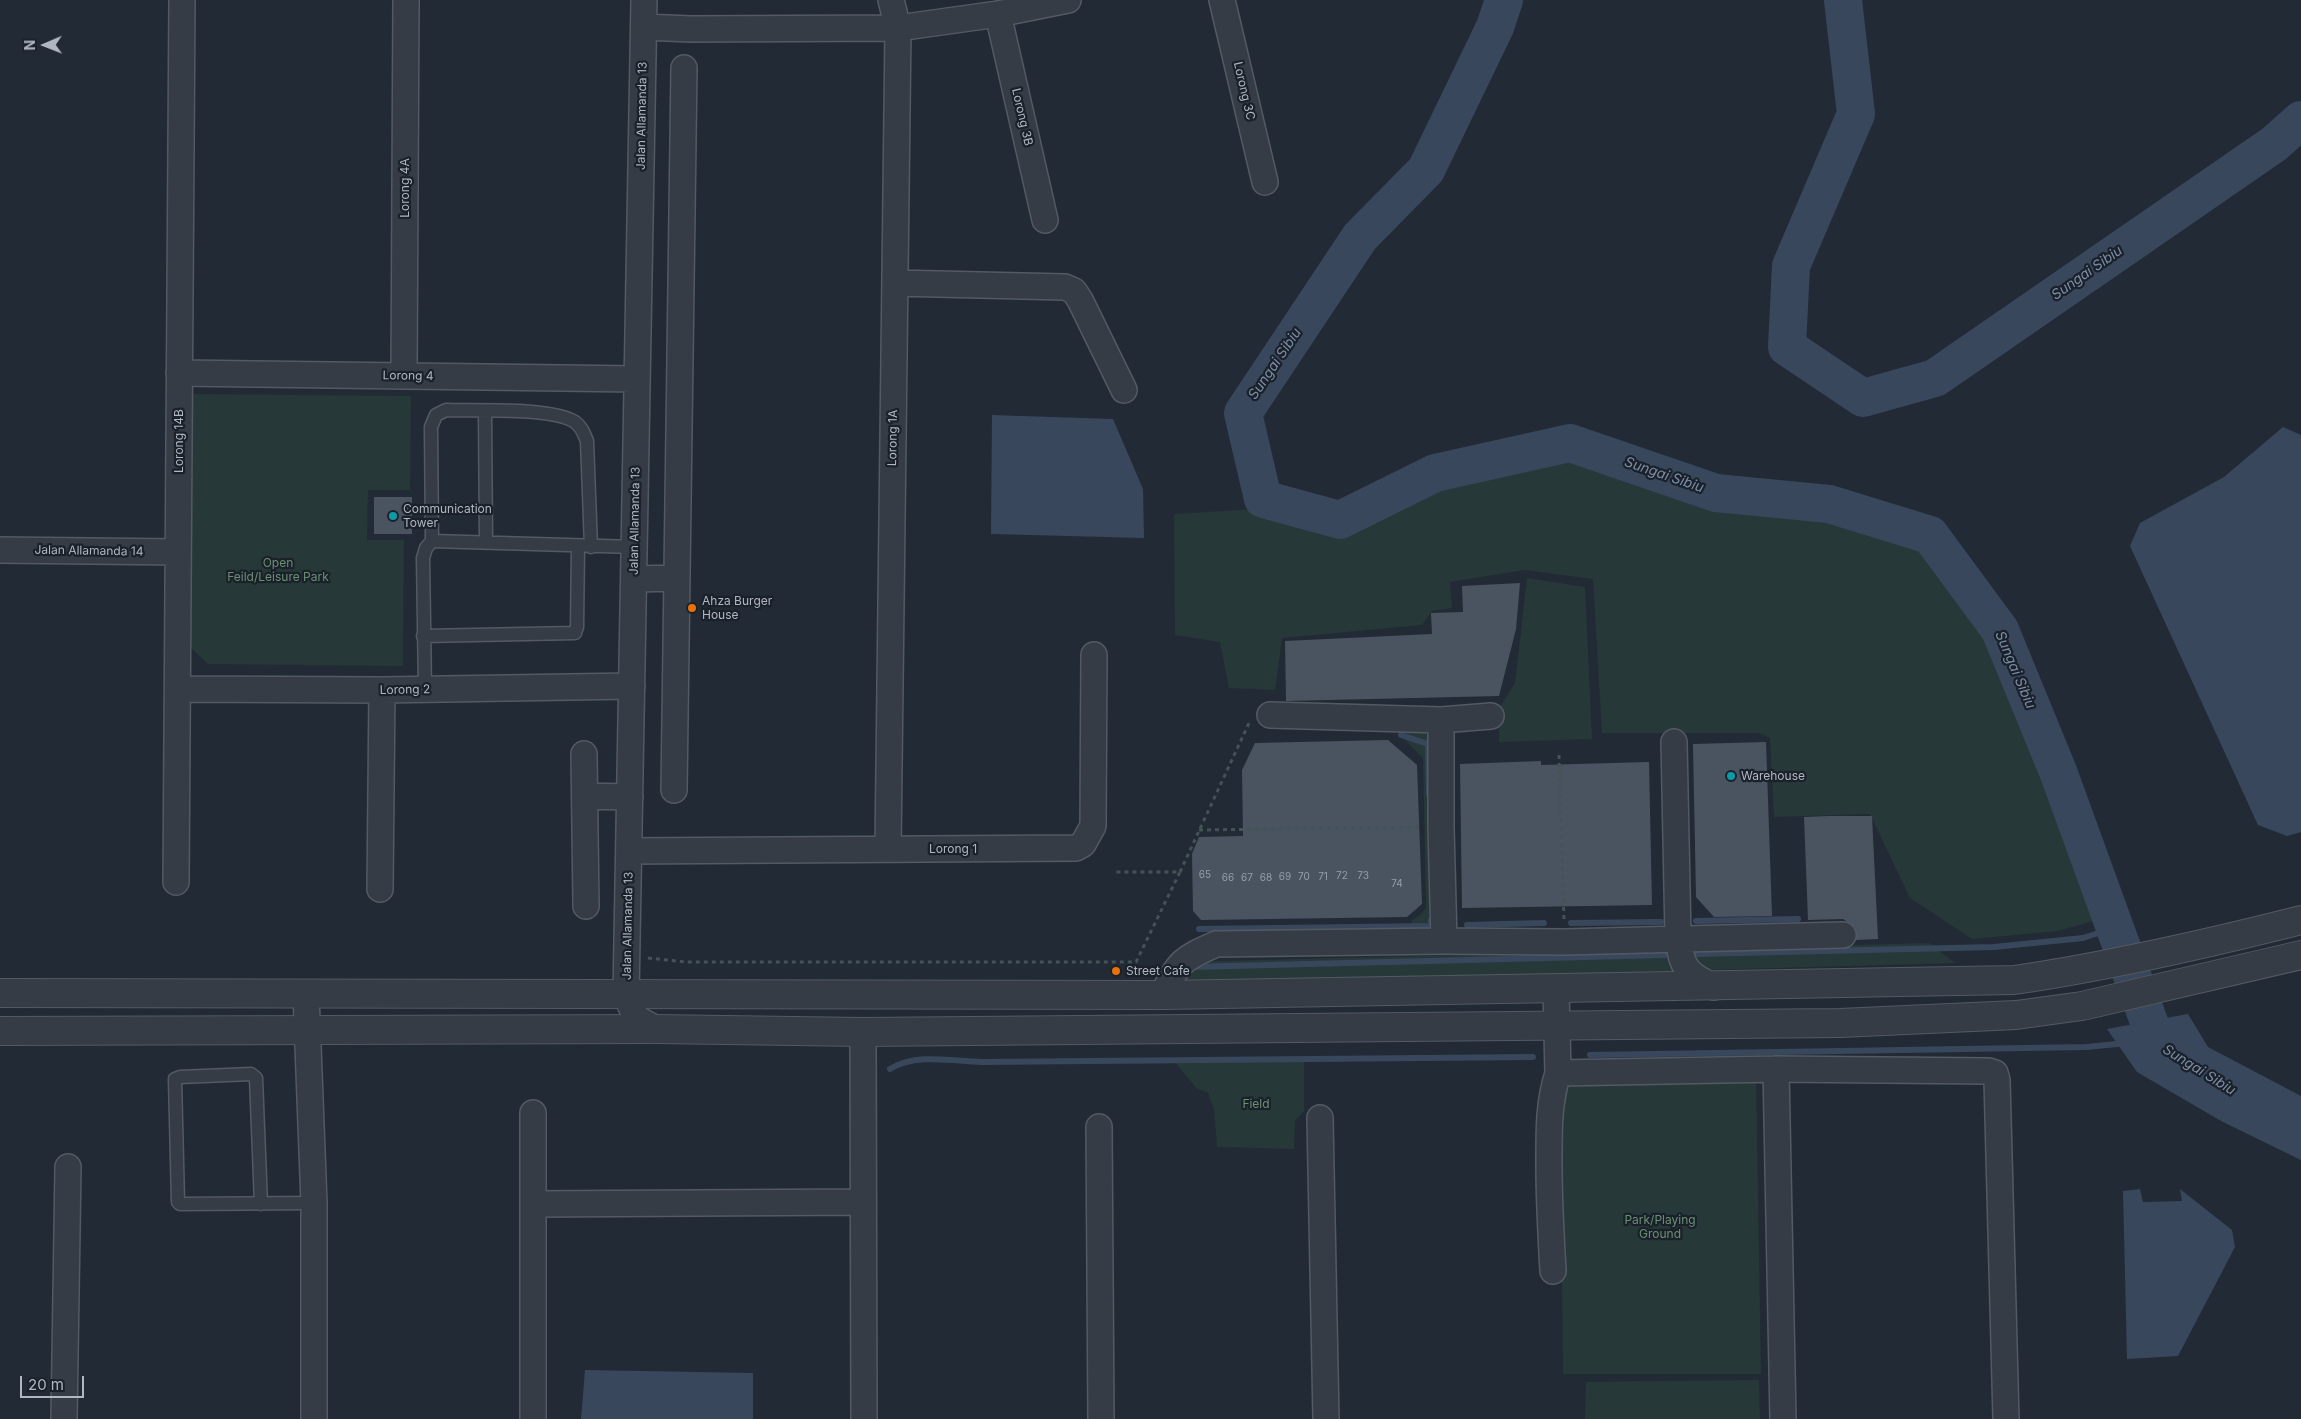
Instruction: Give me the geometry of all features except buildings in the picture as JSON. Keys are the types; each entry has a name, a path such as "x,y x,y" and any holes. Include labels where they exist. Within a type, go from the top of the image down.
{"street":[{"name":"Lorong 14B","path":"176,882 182,0"},
{"name":"Lorong 4A","path":"404,376 406,0"},
{"name":"Jalan Allamanda 13","path":"644,0 626,995 636,1018 656,1029"},
{"name":"Lorong 1A","path":"888,849 898,28 891,0"},
{"path":"644,27 691,29 898,28 998,14 1068,0"},
{"name":"Lorong 3C","path":"1222,0 1265,182"},
{"name":"Lorong 3B","path":"998,14 1045,220"},
{"path":"674,790 684,68"},
{"path":"641,193 683,191"},
{"path":"895,283 1065,287 1074,291 1124,390"},
{"name":"Lorong 4","path":"180,373 637,379"},
{"name":"Jalan Allamanda 14","path":"0,550 178,552"},
{"path":"634,579 677,578"},
{"name":"Lorong 1","path":"629,851 1076,848 1083,844 1093,826 1094,655"},
{"name":"Lorong 2","path":"178,689 424,690 632,686"},
{"path":"380,889 382,690"},
{"path":"1262,715 1441,720 1491,716"},
{"path":"1441,720 1444,941"},
{"path":"1674,742 1678,937 1681,961 1688,971 1714,987"},
{"path":"584,754 586,906"},
{"path":"585,796 630,797"},
{"path":"0,993 1163,995 1556,990 2014,980 2076,971 2301,920"},
{"path":"1163,995 1170,979 1184,959 1216,944 1444,941 1564,942 1678,937 1843,935"},
{"path":"0,1031 656,1029 863,1032 1559,1024 1840,1023 2016,1015 2082,1006 2291,958"},
{"path":"1553,1271 1550,1220 1549,1116 1551,1094 1558,1073 1559,1024 1556,990"},
{"path":"306,994 314,1203 314,1419"},
{"path":"863,1032 864,1419"},
{"path":"1558,1073 1776,1068 1989,1071 1995,1074 1998,1080 2006,1419"},
{"path":"1776,1068 1783,1419"},
{"path":"533,1113 533,1419"},
{"path":"1320,1118 1326,1419"},
{"path":"1099,1128 1101,1419"},
{"path":"64,1419 68,1166"},
{"path":"534,1204 862,1202"}],"lane":[{"path":"423,636 575,633 584,547 587,441 583,430 575,422 554,414 446,410 436,415 432,427 432,541 426,548 423,558 423,636 424,690"},
{"path":"485,412 486,544"},
{"path":"432,541 584,547 635,547"},
{"path":"262,1204 256,1078 251,1074 180,1077 175,1079 178,1202 183,1205 262,1204 314,1203"}],"path":[{"path":"646,949 646,958 686,962 1136,962 1199,830 1262,715"},
{"path":"1559,755 1564,942"},
{"path":"1199,830 1441,827"},
{"path":"1114,872 1180,872"}],"green space":[{"name":"Open Feild/Leisure Park","path":"185,394 411,396 410,490 368,490 367,540 404,540 403,666 208,664 185,642"},
{"path":"1565,450 1706,501 1821,513 1922,546 1986,631 2104,918 2058,931 1972,939 1910,898 1870,814 1774,817 1770,738 1759,733 1602,733 1593,579 1525,570 1450,582 1452,608 1432,611 1422,625 1282,638 1275,690 1229,688 1220,642 1175,635 1174,514 1257,509 1344,527 1434,484"},
{"path":"1527,578 1585,587 1592,739 1499,742 1499,709 1515,683"},
{"path":"1425,732 1430,741 1433,915 1426,925 1409,928 1412,920 1419,916 1426,908 1423,758 1405,740 1405,733"},
{"path":"1929,943 1955,963 1177,985 1182,962"},
{"name":"Field","path":"1175,1062 1304,1062 1304,1111 1295,1121 1294,1149 1217,1147 1214,1109 1208,1093 1196,1088"},
{"name":"Park/Playing Ground","path":"1756,1078 1761,1374 1563,1374 1560,1080"},
{"path":"1759,1380 1760,1419 1585,1419 1586,1382"}],"water":[{"path":"992,415 1113,419 1143,489 1144,538 991,534"},
{"path":"2283,427 2301,435 2301,832 2287,836 2258,825 2130,546 2140,523 2224,477"},
{"path":"2188,1014 2208,1047 2301,1096 2301,1160 2221,1121 2137,1072 2107,1029"},
{"path":"2140,1189 2143,1202 2182,1201 2180,1189 2232,1230 2235,1247 2178,1356 2127,1359 2123,1191"},
{"path":"585,1370 753,1373 753,1419 581,1419"}],"waterway":[{"name":"Sungai Sibiu","path":"1504,0 1495,27 1426,170 1360,237 1243,413 1263,499 1340,520 1435,473 1570,443 1716,493 1829,504 1930,535 2000,630 2059,774 2157,1044 2181,1058"},
{"name":"Sungai Sibiu","path":"1843,0 1856,114 1791,266 1787,347 1863,398 1935,378 2274,144 2301,120"},
{"path":"1401,735 1428,744 1429,794"},
{"path":"1696,921 1798,919"},
{"path":"1199,929 1431,926 1431,920"},
{"path":"1571,923 1661,922"},
{"path":"1467,925 1544,923"},
{"path":"1694,954 1994,947 2083,938 2114,928"},
{"path":"1190,967 1665,955"},
{"path":"1590,1055 2087,1047 2126,1043"},
{"path":"890,1069 900,1064 923,1059 982,1062 1533,1057"}],"place":[{"name":"Communication Tower","path":"393,516"},
{"name":"Ahza Burger House","path":"692,608"},
{"name":"Warehouse","path":"1731,776"},
{"name":"Street Cafe","path":"1116,971"}]}
